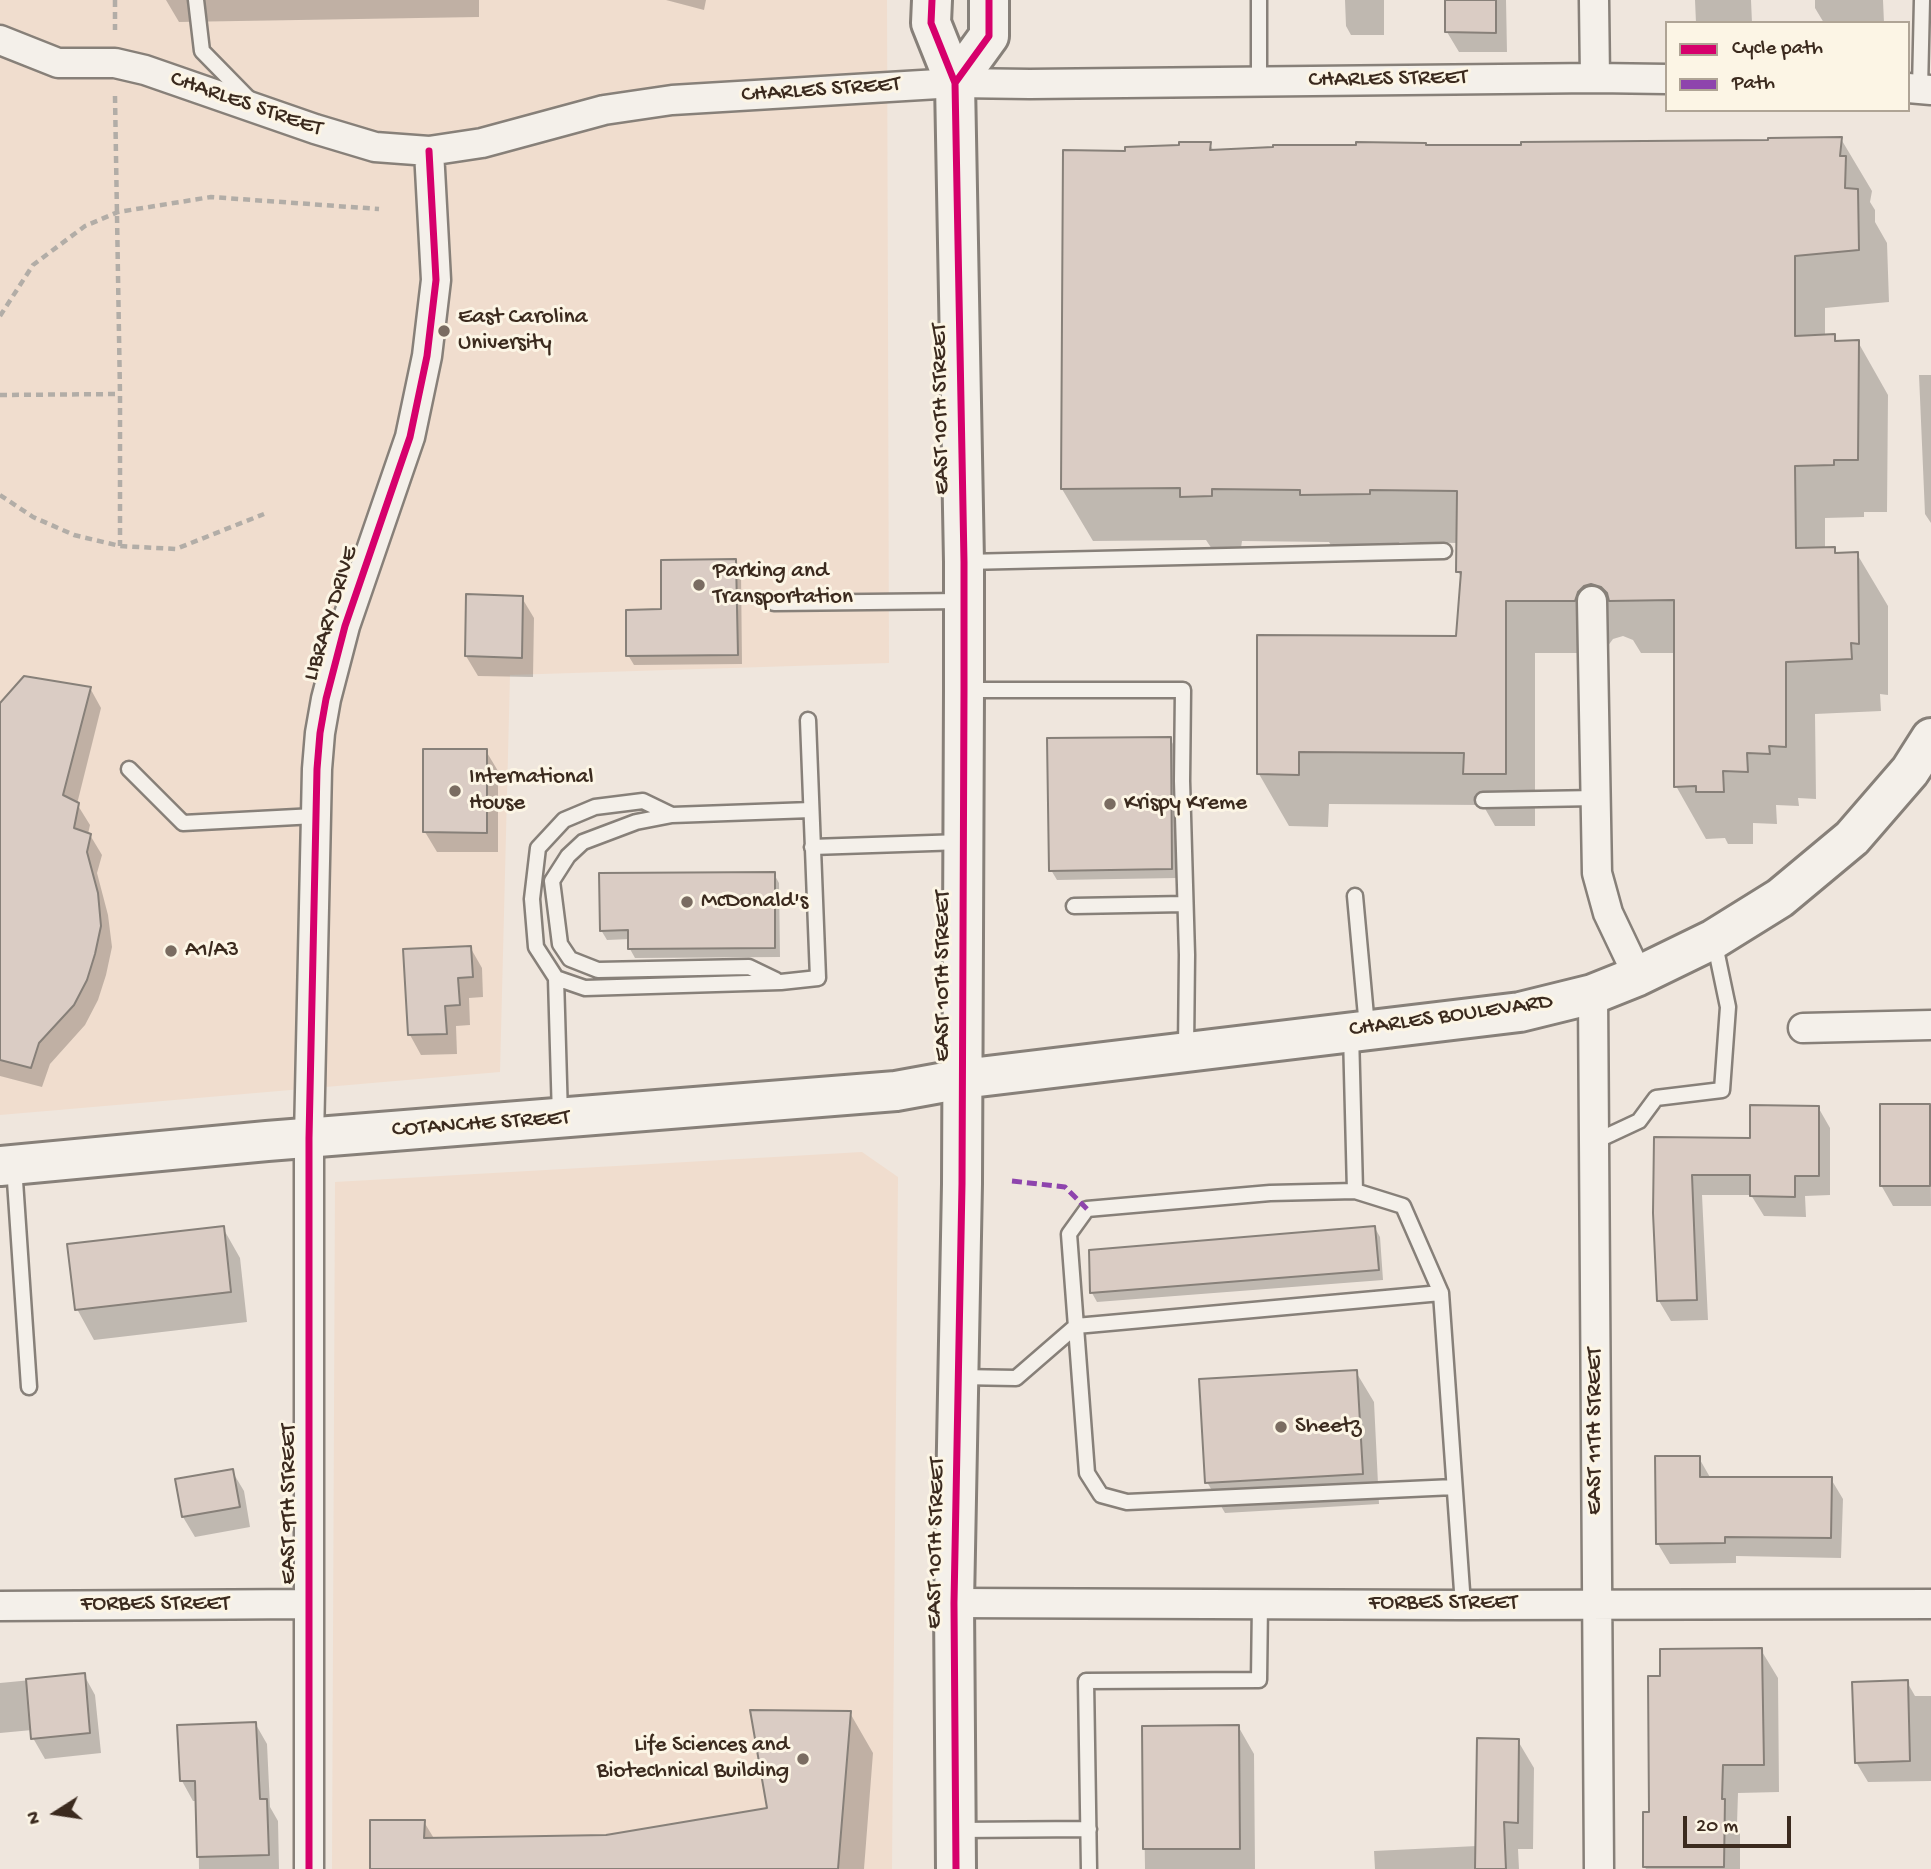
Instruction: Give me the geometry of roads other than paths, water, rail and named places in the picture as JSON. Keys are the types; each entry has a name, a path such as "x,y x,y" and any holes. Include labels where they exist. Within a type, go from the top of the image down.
{"main road":[{"name":"EAST 10TH STREET","path":"932,0 931,23 955,83 964,562 962,1079 954,1603 956,1869"},
{"path":"955,83 989,36 989,0"},
{"name":"CHARLES BOULEVARD","path":"962,1079 1520,1012 1593,994 1638,976 1714,939 1780,898 1852,838 1910,771 1931,738"},
{"name":"COTANCHE STREET","path":"7,1165 896,1091 962,1079"}],"street":[{"path":"1594,0 1595,78"},
{"name":"CHARLES STREET","path":"0,40 58,63 115,63 145,70 375,148 429,152 482,143 604,110 672,100 955,83 1665,79"},
{"name":"LIBRARY DRIVE","path":"309,1138 315,816 320,733 345,626 410,437 427,356 436,280 429,152"},
{"path":"1592,601 1597,873 1608,913 1638,976"},
{"name":"EAST 11TH STREET","path":"1593,994 1599,1869"},
{"path":"1802,1028 1931,1026"},
{"name":"EAST 9TH STREET","path":"309,1138 309,1869"},
{"name":"FORBES STREET","path":"954,1603 1931,1604"},
{"name":"FORBES STREET","path":"0,1606 309,1604"}],"lane":[{"path":"196,0 202,51 260,110"},
{"path":"1259,0 1259,81"},
{"path":"1920,89 1922,0"},
{"path":"964,562 1444,551"},
{"path":"774,603 964,601"},
{"path":"964,690 1183,690 1186,1051"},
{"path":"556,978 585,988 781,982 818,978 808,720"},
{"path":"129,769 183,823 315,816"},
{"path":"1483,800 1596,798"},
{"path":"560,1119 556,978 536,947 531,899 538,848 564,820 595,807 642,801 672,815"},
{"path":"781,982 749,967 598,970 570,959 560,944 552,881 569,856 583,842 636,822 672,815 810,810"},
{"path":"812,848 964,842"},
{"path":"1355,896 1359,1031 1355,1191"},
{"path":"1074,906 1185,904"},
{"path":"1594,1142 1639,1121 1656,1098 1722,1090 1728,1006 1714,939"},
{"path":"7,1165 29,1387"},
{"path":"1454,1486 1127,1502 1101,1495 1087,1473 1069,1234 1087,1209 1270,1193 1355,1191 1403,1206 1441,1293 1463,1605"},
{"path":"958,1377 1016,1378 1076,1326 1441,1293"},
{"path":"1089,1869 1086,1681 1259,1680 1260,1603"},
{"path":"956,1830 1089,1829"}],"place":[{"name":"East Carolina University","path":"444,331"},
{"name":"Parking and Transportation","path":"699,585"},
{"name":"International House","path":"455,791"},
{"name":"Krispy Kreme","path":"1110,804"},
{"name":"McDonald's","path":"687,902"},
{"name":"A1/A3","path":"171,951"},
{"name":"Sheetz","path":"1281,1427"},
{"name":"Life Sciences and Biotechnical Building","path":"803,1759"}]}
